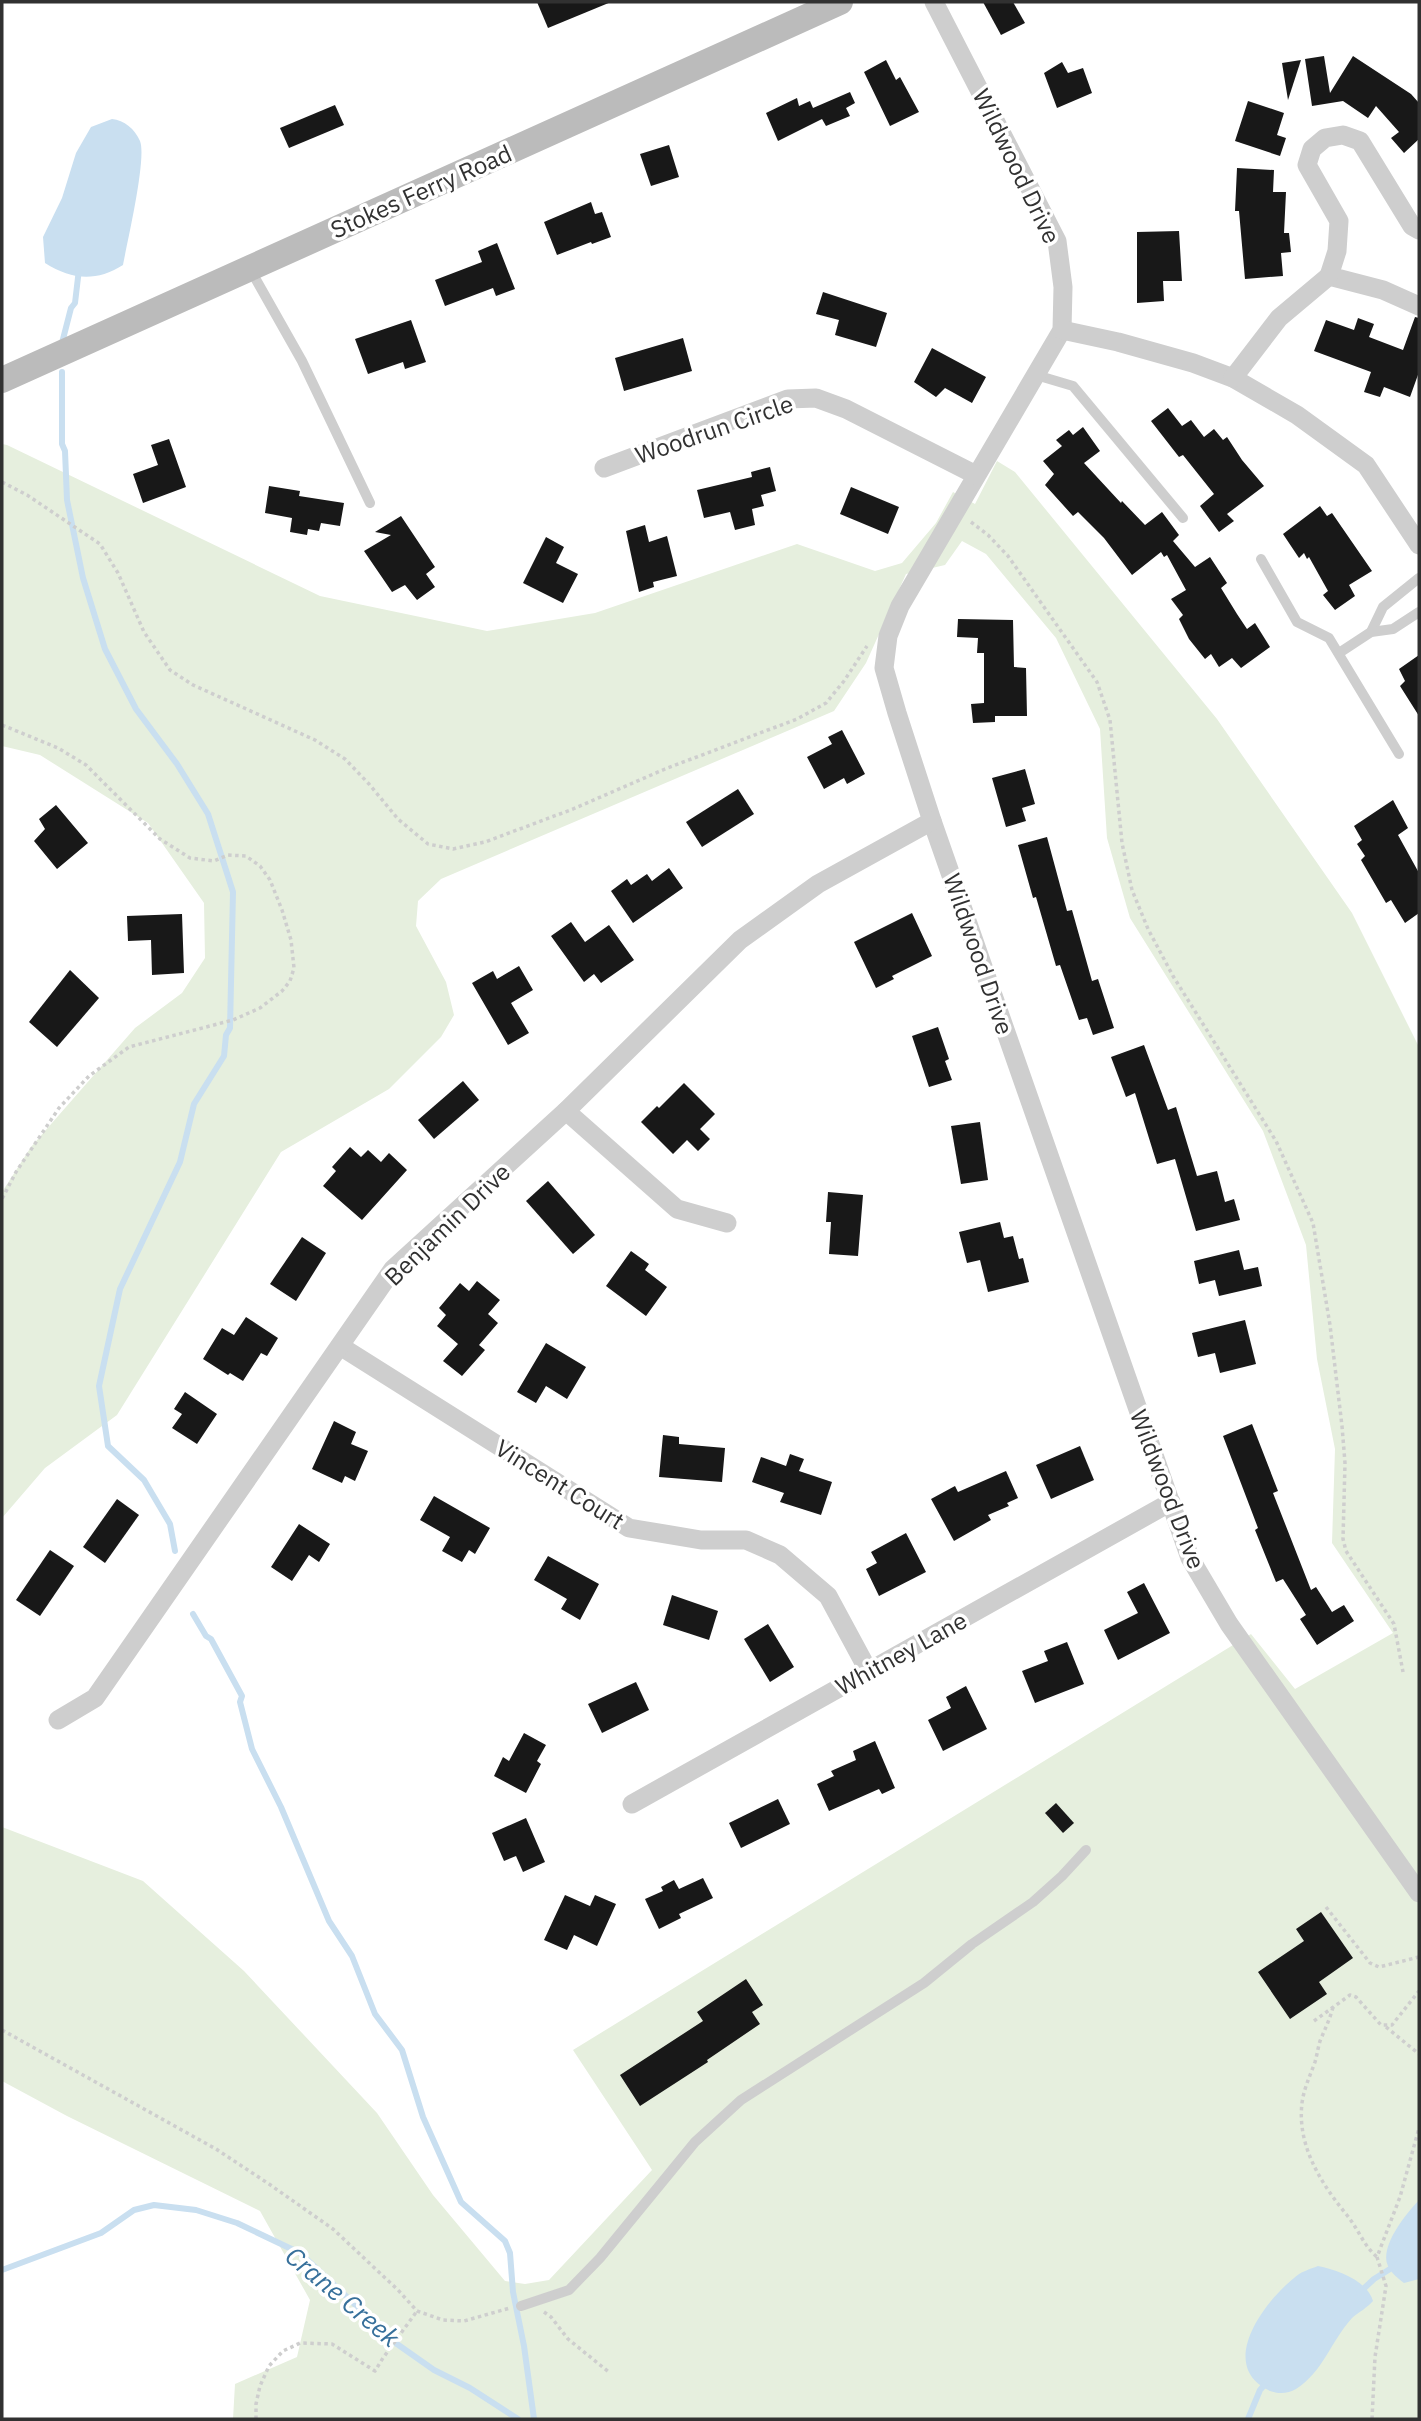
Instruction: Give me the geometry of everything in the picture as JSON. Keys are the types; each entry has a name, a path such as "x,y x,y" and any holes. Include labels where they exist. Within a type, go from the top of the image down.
{"street":[{"name":"Stokes Ferry Road","path":"2,380 840,2"},
{"name":"Wildwood Drive","path":"934,2 1057,241 1063,287 1062,330 901,606 888,635 884,668 932,821 1190,1558 1229,1624 1419,1893"},
{"path":"1233,378 1279,318 1329,276 1337,251 1339,221 1307,165 1312,149 1325,138 1343,135 1360,141 1412,226 1419,230"},
{"path":"1329,276 1383,290 1419,306"},
{"path":"1062,330 1170,356 1233,378 1297,415 1366,465 1419,545"},
{"name":"Woodrun Circle","path":"604,468 788,399 816,398 846,409 976,475"},
{"name":"Benjamin Drive","path":"58,1720 95,1698 393,1269 566,1111 740,940 818,884 932,821"},
{"path":"566,1111 677,1209 727,1223"},
{"name":"Vincent Court","path":"340,1346 629,1528 701,1539 746,1540 780,1555 828,1596 869,1672"},
{"name":"Whitney Lane","path":"632,1804 1171,1502"}],"lane":[{"path":"250,269 302,361 369,503"},
{"path":"1036,375 1073,386 1183,518"},
{"path":"1261,559 1297,622 1329,638 1399,754"},
{"path":"1371,632 1382,607 1419,578"},
{"path":"1339,653 1371,632 1393,629 1419,612"},
{"path":"521,2306 569,2290 600,2258 695,2142 741,2100 924,1983 972,1944 1033,1902 1086,1850"}],"path":[{"path":"2,482 27,495 100,544 118,573 144,632 170,670 193,685 315,740 345,759 398,819 428,844 453,849 485,842 664,769 797,719 827,703 872,636"},
{"path":"969,520 988,535 1007,556 1097,682 1110,720 1122,843 1132,890 1172,976 1276,1141 1313,1223 1331,1325 1342,1426 1345,1463 1343,1539 1346,1551 1394,1624 1403,1672"},
{"path":"2,725 58,748 86,765 160,839 190,858 214,861 228,855 246,856 260,866 270,880 282,910 291,940 294,968 290,981 282,991 260,1008 233,1020 128,1047 89,1076 59,1108 16,1172 2,1199"},
{"path":"1326,1907 1370,1963 1379,1967 1419,1957"},
{"path":"1386,2026 1395,2022 1419,1992"},
{"path":"1314,2021 1350,1995 1356,1997 1381,2025 1386,2026 1419,2054"},
{"path":"1333,2007 1329,2026 1320,2042 1307,2079 1302,2101 1303,2139 1309,2157 1334,2199 1369,2250 1377,2257 1386,2286 1375,2357 1372,2419"},
{"path":"2,2030 216,2149 269,2184 333,2229 417,2311 443,2320 464,2321 508,2309"},
{"path":"1377,2257 1399,2197 1419,2127"},
{"path":"521,2306 538,2308 551,2317 568,2339 610,2373"},
{"path":"256,2419 260,2386 270,2366 283,2351 300,2343 332,2344 376,2371 383,2357 417,2311"}],"green space":[{"path":"2,444 320,596 487,631 595,613 797,544 875,571 902,563 936,523 953,492 975,504 997,461 1015,472 1217,719 1352,913 1419,1047 1419,2419 233,2419 235,2384 297,2357 310,2300 260,2211 2,2081 2,1827 143,1881 244,1971 377,2113 433,2195 505,2281 525,2284 549,2280 652,2170 573,2050 1251,1634 1295,1689 1393,1633 1332,1543 1335,1449 1317,1359 1306,1245 1263,1131 1130,918 1107,838 1100,729 1056,638 986,554 962,541 945,565 906,574 866,663 834,711 441,879 418,901 416,926 446,982 454,1015 441,1037 389,1089 281,1152 117,1415 45,1468 2,1518 2,1192 31,1147 135,1028 182,993 205,958 204,903 148,823 40,755 2,746"}],"water":[{"path":"112,119 125,123 132,129 140,141 141,150 139,182 123,265 103,274 74,276 45,263 43,237 62,198 76,153 91,127"},
{"path":"1419,2200 1419,2279 1404,2283 1388,2266 1387,2249 1396,2230"},
{"path":"1318,2266 1342,2273 1358,2282 1365,2287 1373,2301 1352,2318 1305,2382 1290,2392 1270,2391 1254,2380 1247,2366 1246,2351 1250,2334 1270,2302 1282,2289 1299,2274"}],"building":[{"path":"537,2 611,2 548,28"},
{"path":"983,2 1013,2 1025,23 1001,35"},
{"path":"1324,56 1330,93 1353,56 1411,94 1419,103 1419,139 1404,153 1391,138 1399,132 1376,106 1368,118 1343,101 1312,106 1305,59"},
{"path":"886,60 896,80 900,77 919,112 890,126 864,72"},
{"path":"1301,60 1288,100 1282,63"},
{"path":"1062,62 1068,73 1083,68 1092,93 1057,108 1044,73"},
{"path":"850,92 855,103 846,108 850,116 826,126 822,119 778,141 766,113 797,98 799,106 810,101 813,108"},
{"path":"1248,101 1284,113 1277,135 1286,138 1280,156 1235,141"},
{"path":"335,105 344,125 289,148 280,128"},
{"path":"669,145 679,177 651,186 640,154"},
{"path":"1237,168 1274,170 1273,192 1286,192 1284,233 1289,233 1291,252 1281,253 1283,276 1245,279 1239,211 1235,211"},
{"path":"591,202 595,214 602,212 611,237 557,255 544,222"},
{"path":"1179,231 1182,281 1163,281 1164,301 1137,303 1137,232"},
{"path":"497,243 515,289 496,296 493,288 445,306 435,280 482,262 478,251"},
{"path":"823,292 887,313 876,347 835,335 839,320 816,314"},
{"path":"1415,317 1419,318 1419,372 1410,397 1384,387 1380,397 1364,392 1371,372 1314,351 1326,320 1354,330 1358,318 1374,324 1369,337 1403,350"},
{"path":"411,320 426,362 405,369 403,362 368,374 355,339"},
{"path":"683,338 692,371 624,391 615,358"},
{"path":"932,348 986,377 972,403 945,388 936,397 914,382"},
{"path":"1168,408 1182,426 1191,420 1204,437 1214,429 1223,440 1227,437 1264,486 1227,514 1234,521 1219,532 1200,506 1214,494 1183,455 1179,457 1151,421"},
{"path":"1083,427 1100,451 1084,463 1145,525 1162,512 1179,535 1173,541 1195,567 1210,557 1227,583 1221,588 1247,629 1255,623 1270,647 1241,668 1232,658 1219,667 1211,654 1205,659 1189,639 1179,619 1183,615 1171,599 1186,590 1167,555 1164,557 1161,552 1132,575 1104,538 1078,512 1073,516 1045,485 1054,474 1043,461 1062,446 1056,440 1069,430 1073,435"},
{"path":"169,439 186,487 143,503 133,474 158,465 151,445"},
{"path":"770,467 776,491 761,495 764,506 752,509 755,525 735,530 730,512 704,518 697,490 752,477 751,472"},
{"path":"269,486 300,491 299,496 344,503 340,526 321,523 319,531 308,529 307,535 290,532 292,518 265,513"},
{"path":"851,487 899,507 888,534 840,514"},
{"path":"1320,506 1327,516 1332,513 1372,571 1349,585 1355,596 1335,610 1323,595 1328,591 1309,557 1307,559 1304,553 1299,558 1283,534"},
{"path":"401,516 435,567 426,574 435,587 417,600 405,585 392,592 364,551 391,535 375,532"},
{"path":"645,525 649,542 667,536 677,576 653,582 654,587 639,592 626,531"},
{"path":"546,537 564,547 556,563 578,574 563,603 523,583"},
{"path":"958,619 1013,620 1014,667 1026,668 1027,716 995,716 995,722 973,723 971,704 984,703 984,653 977,653 978,638 957,637"},
{"path":"1419,655 1419,716 1400,686 1405,681 1399,669"},
{"path":"842,730 865,774 847,784 844,778 824,789 807,757 832,744 828,737"},
{"path":"1025,769 1035,804 1022,808 1026,821 1006,827 992,778"},
{"path":"738,789 754,814 702,847 686,822"},
{"path":"1393,800 1408,828 1398,835 1419,873 1419,913 1405,923 1391,900 1386,903 1361,860 1365,856 1357,844 1362,840 1354,826"},
{"path":"56,805 88,843 57,869 34,841 45,829 39,819"},
{"path":"1047,837 1067,911 1072,910 1092,981 1098,979 1114,1028 1093,1035 1087,1018 1079,1020 1060,965 1056,966 1018,845"},
{"path":"669,868 683,888 633,923 611,891 627,879 631,885 647,874 652,881"},
{"path":"912,913 932,956 892,976 894,979 876,988 854,942"},
{"path":"182,914 184,973 152,975 151,940 128,941 127,916"},
{"path":"571,922 585,942 609,925 634,960 601,983 594,974 584,982 551,936"},
{"path":"519,966 533,990 511,1003 529,1033 508,1045 472,983 493,971 497,979"},
{"path":"70,970 99,998 57,1047 29,1022"},
{"path":"938,1027 949,1059 945,1061 952,1080 929,1087 912,1036"},
{"path":"1144,1045 1168,1110 1176,1107 1197,1176 1217,1171 1225,1202 1234,1199 1240,1220 1196,1231 1175,1159 1157,1164 1135,1093 1126,1097 1111,1057"},
{"path":"463,1081 479,1100 434,1139 418,1120"},
{"path":"684,1083 715,1114 700,1129 710,1139 698,1151 687,1140 673,1154 641,1122"},
{"path":"980,1122 988,1180 961,1184 951,1126"},
{"path":"350,1147 361,1157 368,1150 381,1162 389,1153 407,1170 362,1220 323,1186 336,1171 332,1167"},
{"path":"548,1181 595,1235 573,1254 526,1201"},
{"path":"828,1192 863,1195 858,1256 829,1254 831,1222 826,1222"},
{"path":"1000,1222 1004,1238 1013,1236 1019,1259 1023,1258 1029,1282 988,1292 980,1260 967,1263 959,1232"},
{"path":"302,1237 326,1253 296,1301 270,1284"},
{"path":"1239,1250 1244,1270 1258,1267 1262,1286 1219,1296 1215,1280 1199,1284 1194,1261"},
{"path":"631,1251 649,1264 645,1270 667,1287 646,1316 606,1286"},
{"path":"477,1281 500,1300 488,1314 498,1323 479,1345 485,1350 462,1376 443,1361 458,1344 437,1326 446,1315 439,1308 460,1283 469,1291"},
{"path":"246,1317 278,1338 267,1356 261,1353 243,1381 203,1359 222,1328 234,1335"},
{"path":"1245,1320 1256,1364 1220,1373 1215,1353 1198,1357 1192,1333"},
{"path":"546,1343 586,1367 567,1399 546,1386 536,1403 517,1392"},
{"path":"185,1392 217,1414 197,1444 172,1428 182,1414 174,1409"},
{"path":"334,1421 356,1432 351,1444 368,1451 355,1481 345,1476 342,1483 312,1469"},
{"path":"1252,1424 1278,1491 1273,1493 1311,1590 1316,1587 1332,1612 1344,1605 1354,1621 1317,1645 1300,1619 1306,1615 1283,1579 1276,1582 1223,1436"},
{"path":"663,1435 679,1437 679,1444 725,1448 722,1482 659,1477"},
{"path":"1080,1446 1094,1480 1051,1499 1036,1465"},
{"path":"790,1454 804,1459 799,1471 832,1482 821,1515 780,1502 784,1493 752,1482 761,1457 786,1466"},
{"path":"1006,1471 1018,1498 1007,1503 1009,1506 988,1515 991,1520 954,1541 931,1499 955,1486 958,1492"},
{"path":"434,1496 490,1528 475,1554 469,1550 462,1562 442,1551 450,1537 420,1520"},
{"path":"117,1499 139,1515 105,1563 83,1547"},
{"path":"299,1524 330,1544 319,1562 309,1555 292,1581 271,1567"},
{"path":"906,1533 926,1572 879,1596 866,1569 877,1563 871,1552"},
{"path":"50,1550 74,1566 40,1616 16,1600"},
{"path":"548,1556 599,1584 580,1620 561,1609 567,1599 534,1580"},
{"path":"1144,1583 1170,1633 1118,1660 1104,1630 1138,1613 1127,1592"},
{"path":"672,1595 718,1611 709,1640 663,1625"},
{"path":"768,1624 794,1667 770,1682 744,1639"},
{"path":"1067,1642 1084,1684 1035,1703 1022,1671 1048,1661 1044,1651"},
{"path":"636,1682 649,1710 602,1733 588,1704"},
{"path":"966,1686 987,1729 943,1751 928,1720 951,1708 946,1697"},
{"path":"524,1733 546,1745 537,1761 541,1764 526,1793 494,1776 503,1757 509,1761"},
{"path":"875,1741 895,1788 882,1794 879,1789 829,1811 817,1784 834,1776 831,1771 856,1760 853,1751"},
{"path":"778,1799 790,1824 741,1848 729,1823"},
{"path":"1056,1803 1074,1823 1063,1833 1045,1813"},
{"path":"526,1818 545,1862 523,1872 516,1856 504,1861 492,1833"},
{"path":"703,1878 713,1898 679,1914 681,1918 659,1929 645,1899 663,1891 661,1887 674,1880 679,1889"},
{"path":"565,1895 590,1906 595,1895 616,1904 597,1946 574,1935 567,1950 544,1940"},
{"path":"1321,1912 1353,1958 1319,1982 1327,1994 1290,2019 1258,1972 1304,1941 1296,1929"},
{"path":"746,1979 763,2005 752,2012 760,2024 640,2106 620,2075 703,2021 697,2012"}],"waterway":[{"path":"62,343 71,308 75,303 79,269"},
{"path":"62,372 62,444 65,451 67,500 83,578 105,649 136,709 177,764 208,814 233,892 230,1028 226,1035 224,1056 194,1104 180,1162 120,1289 99,1386 108,1446 144,1480 170,1524 175,1551"},
{"path":"193,1614 206,1636 211,1639 242,1696 240,1702 252,1749 281,1807 329,1921 352,1956 375,2014 402,2050 423,2117 461,2202 505,2241 510,2253 513,2292 534,2419"},
{"name":"Crane Creek","path":"2,2270 101,2233 134,2210 154,2205 196,2210 237,2223 300,2253 397,2344 434,2370 470,2388 518,2419"},
{"path":"1359,2293 1374,2279 1398,2264"},
{"path":"1248,2419 1260,2390 1268,2381"}]}
